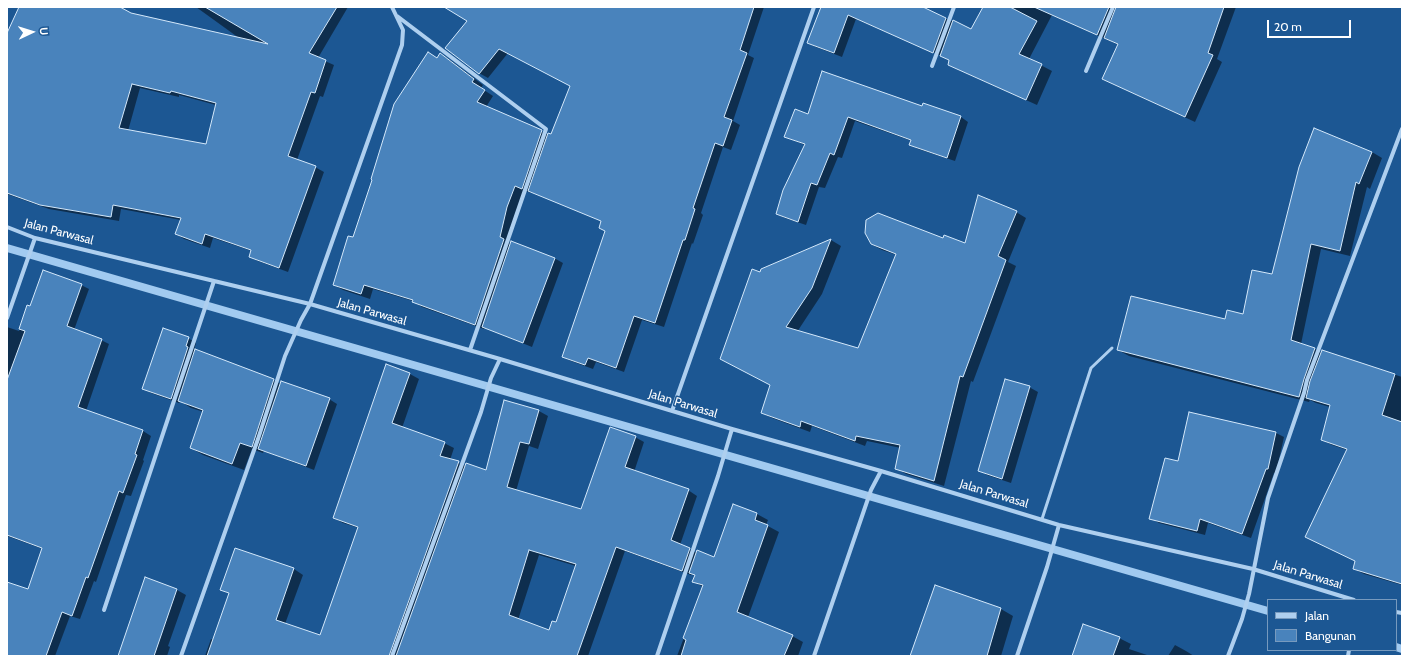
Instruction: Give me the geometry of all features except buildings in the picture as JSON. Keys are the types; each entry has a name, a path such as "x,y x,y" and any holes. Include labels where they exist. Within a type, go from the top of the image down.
{"street":[{"path":"181,656 286,356 301,320 310,304 402,45 403,30 392,7"},
{"path":"672,411 814,7"},
{"path":"932,66 954,7"},
{"path":"1086,71 1113,7"},
{"path":"396,15 546,129 470,350"},
{"path":"1228,656 1242,619 1249,594 1268,498 1304,393 1307,380 1402,129"},
{"name":"Jalan Parwasal","path":"7,227 35,238 310,304 500,358 732,429 881,471 1059,525 1253,569 1351,599"},
{"path":"7,318 35,238"},
{"path":"104,610 214,281"},
{"path":"392,656 481,412 491,378 500,358"},
{"path":"657,656 718,476 732,429"},
{"path":"814,656 860,519 871,490 881,471"},
{"path":"1016,656 1047,567 1059,525"}],"lane":[{"path":"1042,519 1091,368 1112,348"}],"waterway":[{"path":"7,248 1267,611"},
{"path":"1397,647 1402,649"}]}
